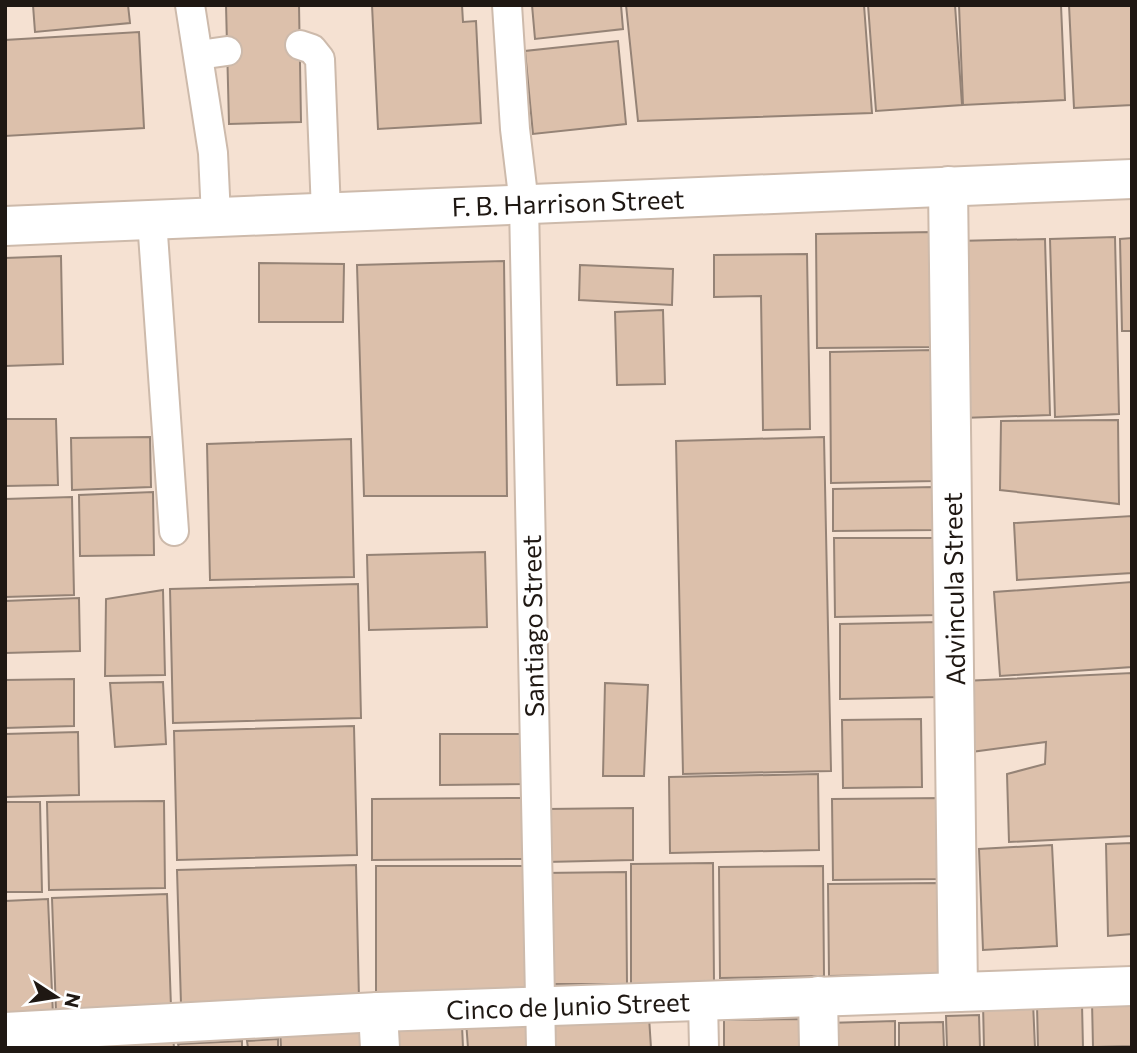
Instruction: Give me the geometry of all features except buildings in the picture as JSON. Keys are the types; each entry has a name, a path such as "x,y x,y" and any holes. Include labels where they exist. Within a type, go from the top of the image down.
{"street":[{"name":"F. B. Harrison Street","path":"5,226 1132,179"},
{"name":"Advincula Street","path":"948,186 958,992"},
{"name":"Cinco de Junio Street","path":"5,1032 379,1030 539,1006 1132,986"},
{"path":"818,996 819,1048"}],"lane":[{"path":"190,5 213,153 216,217"},
{"name":"Santiago Street","path":"507,5 515,129 524,204 541,1048"},
{"path":"299,45 312,50 320,59 326,212"},
{"path":"199,55 227,51"},
{"path":"152,220 174,531"},
{"path":"703,1001 704,1048"}]}
